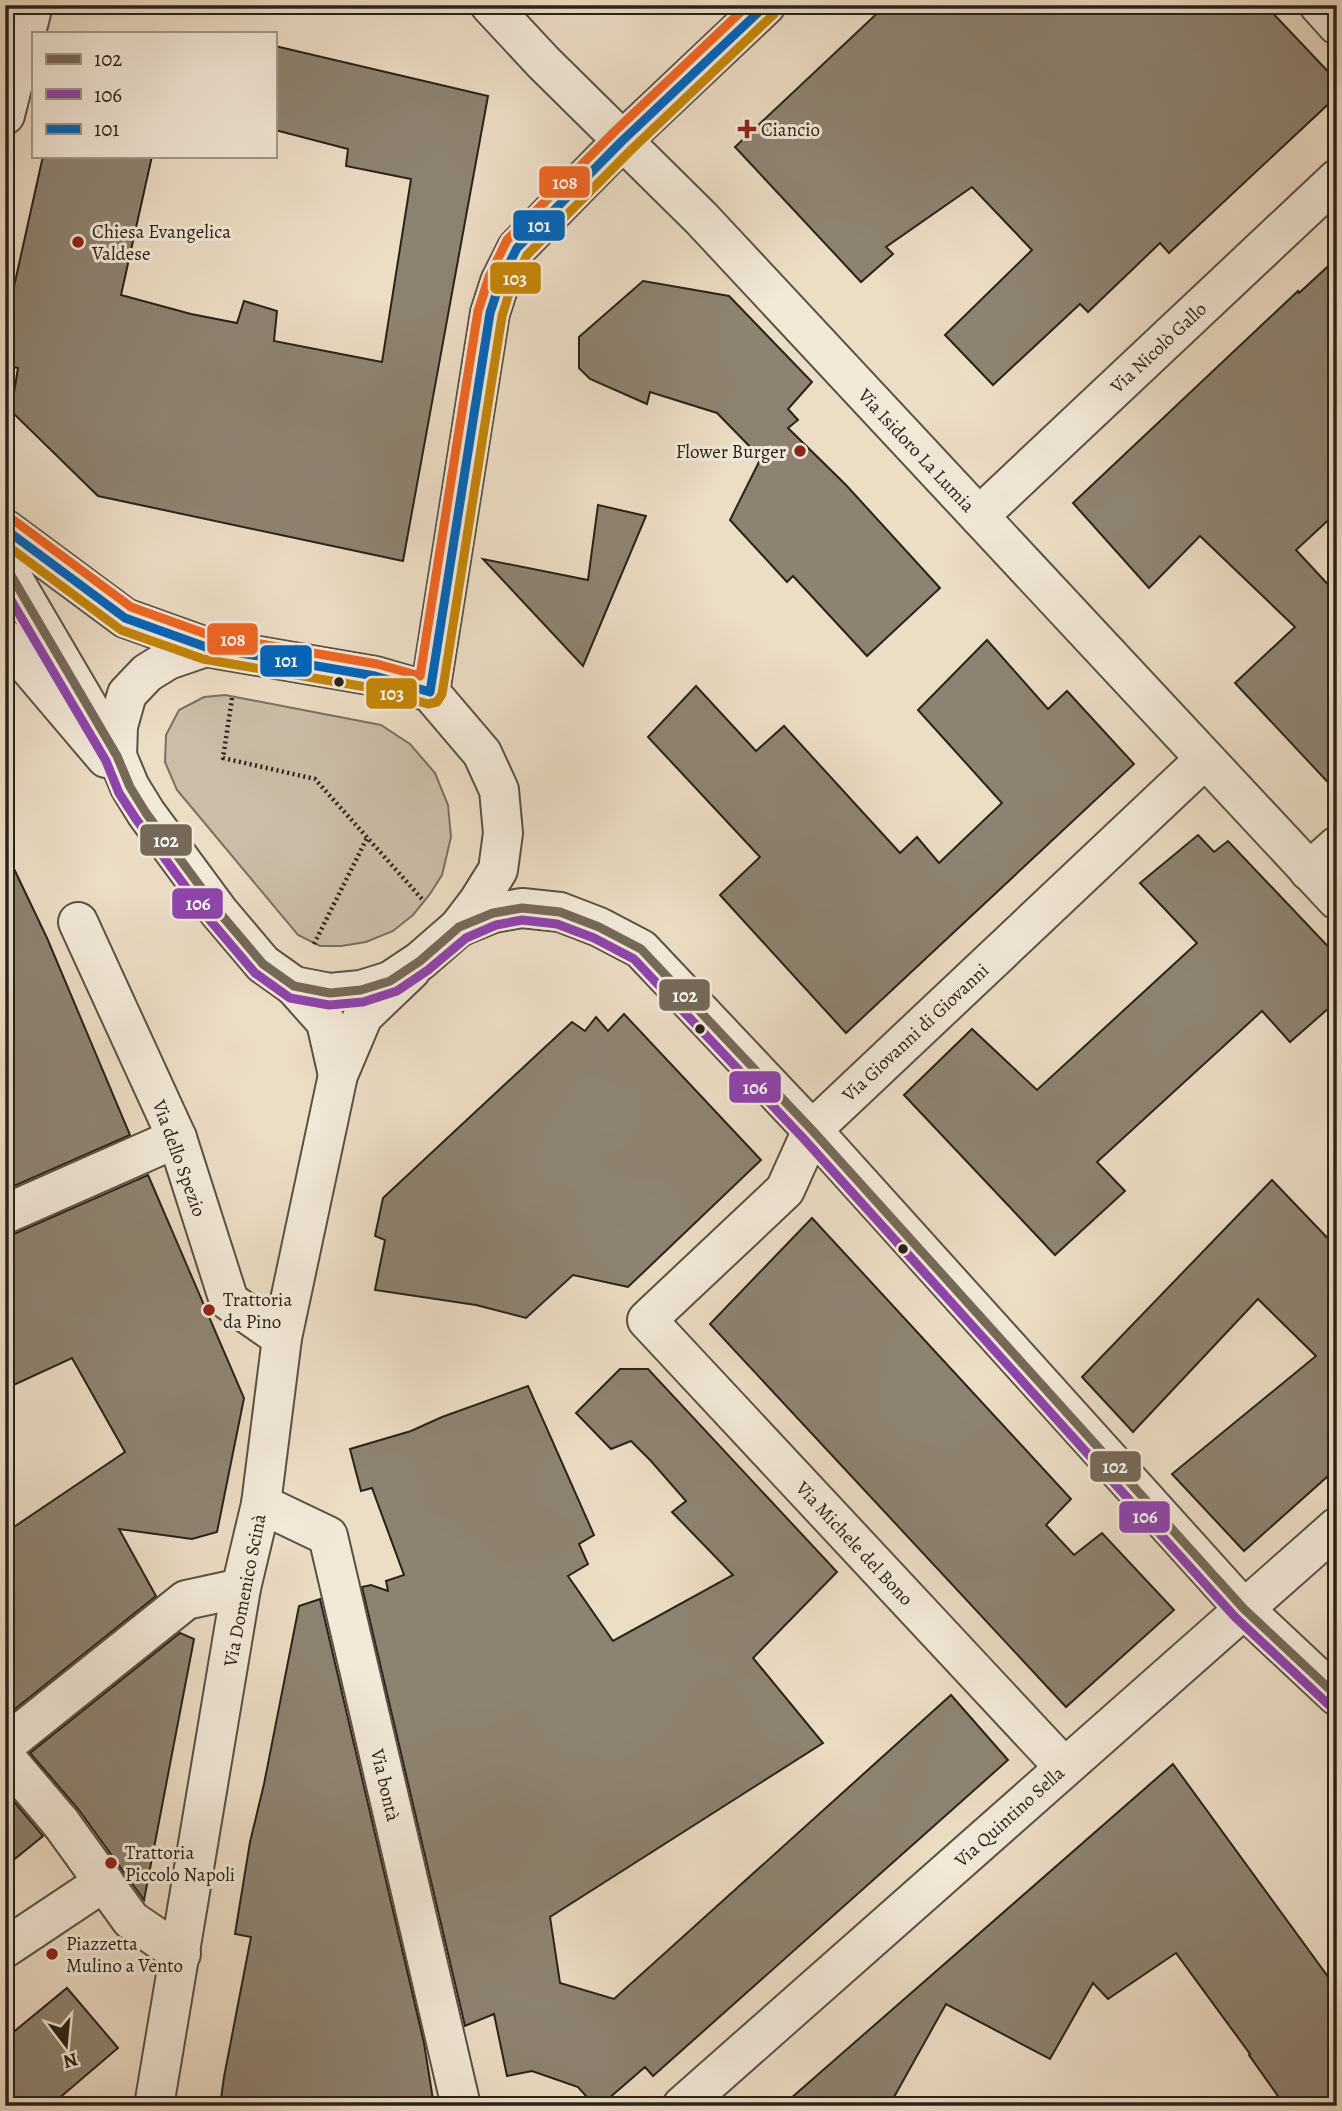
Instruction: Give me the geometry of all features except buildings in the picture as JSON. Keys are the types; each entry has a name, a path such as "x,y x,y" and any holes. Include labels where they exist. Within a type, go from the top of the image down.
{"street":[{"path":"5,115 33,5"},
{"name":"Via Isidoro La Lumia","path":"490,5 542,62 701,218 1337,900"},
{"path":"430,692 490,313 500,282 517,248 622,141 766,5"},
{"path":"1319,5 1337,25"},
{"name":"Via Nicolò Gallo","path":"979,516 1337,179"},
{"path":"5,529 125,618 206,647 375,676 430,692 482,753 499,790 503,833 498,870 459,927 363,1016 338,1075"},
{"path":"5,565 152,822 219,912 263,964 294,986 326,1022 338,1075"},
{"path":"5,639 123,771"},
{"path":"123,771 118,726 127,694 147,673 168,660 206,647"},
{"name":"Via Giovanni di Giovanni","path":"647,1320 785,1190 812,1130 1205,759"},
{"path":"1309,871 1337,846"},
{"path":"459,927 493,913 522,908 560,912 599,927 641,949 812,1130 1244,1609 1337,1696"},
{"name":"Via dello Spezio","path":"78,922 177,1138 229,1301 282,1338"},
{"path":"294,986 330,993 361,990 390,981 420,961"},
{"name":"Via Domenico Scinà","path":"154,2106 241,1588 261,1504 282,1338 338,1075"},
{"path":"5,1214 177,1138"},
{"name":"Via Michele del Bono","path":"647,1320 1064,1767"},
{"name":"Via bontà","path":"261,1504 328,1536 461,2106"},
{"name":"Via Quintino Sella","path":"682,2106 1337,1527"},
{"path":"5,1745 186,1600 241,1588"},
{"path":"5,1757 61,1823 131,1920 181,1954"},
{"path":"5,1948 104,1882"}],"path":[{"path":"233,697 223,758 315,779 423,900"},
{"path":"314,944 367,838"}],"shaded area":[{"path":"225,695 381,725 410,744 435,773 448,805 451,837 442,875 413,915 393,931 366,942 341,946 320,946 298,935 177,790 165,762 166,735 179,710 204,697"}],"transit line":[{"name":"108","path":"12,519 131,607 209,635 377,664 420,676 478,311 489,277 507,240 614,132 748,5"},
{"name":"101","path":"5,529 125,618 206,647 375,676 430,692 490,313 500,282 517,248 622,141 766,5"},
{"name":"103","path":"5,544 121,630 203,659 372,688 428,704 437,702 442,694 502,316 511,287 527,255 631,150 774,14"},
{"name":"102","path":"5,565 117,756 130,787 146,813 219,912 263,964 294,986 330,993 361,990 390,981 420,961 459,927 493,913 522,908 560,912 599,927 641,949 812,1130 1244,1609 1337,1696"},
{"name":"106","path":"5,590 106,761 119,793 209,919 255,973 290,998 329,1005 363,1002 397,991 428,970 466,938 496,925 522,920 557,924 594,938 634,959 803,1138 1235,1617 1329,1705"}],"place":[{"name":"Ciancio","path":"747,129"},
{"name":"Chiesa Evangelica Valdese","path":"78,242"},
{"name":"Flower Burger","path":"800,451"},
{"name":"Trattoria da Pino","path":"209,1310"},
{"name":"Trattoria Piccolo Napoli","path":"111,1863"},
{"name":"Piazzetta Mulino a Vento","path":"52,1954"}]}
